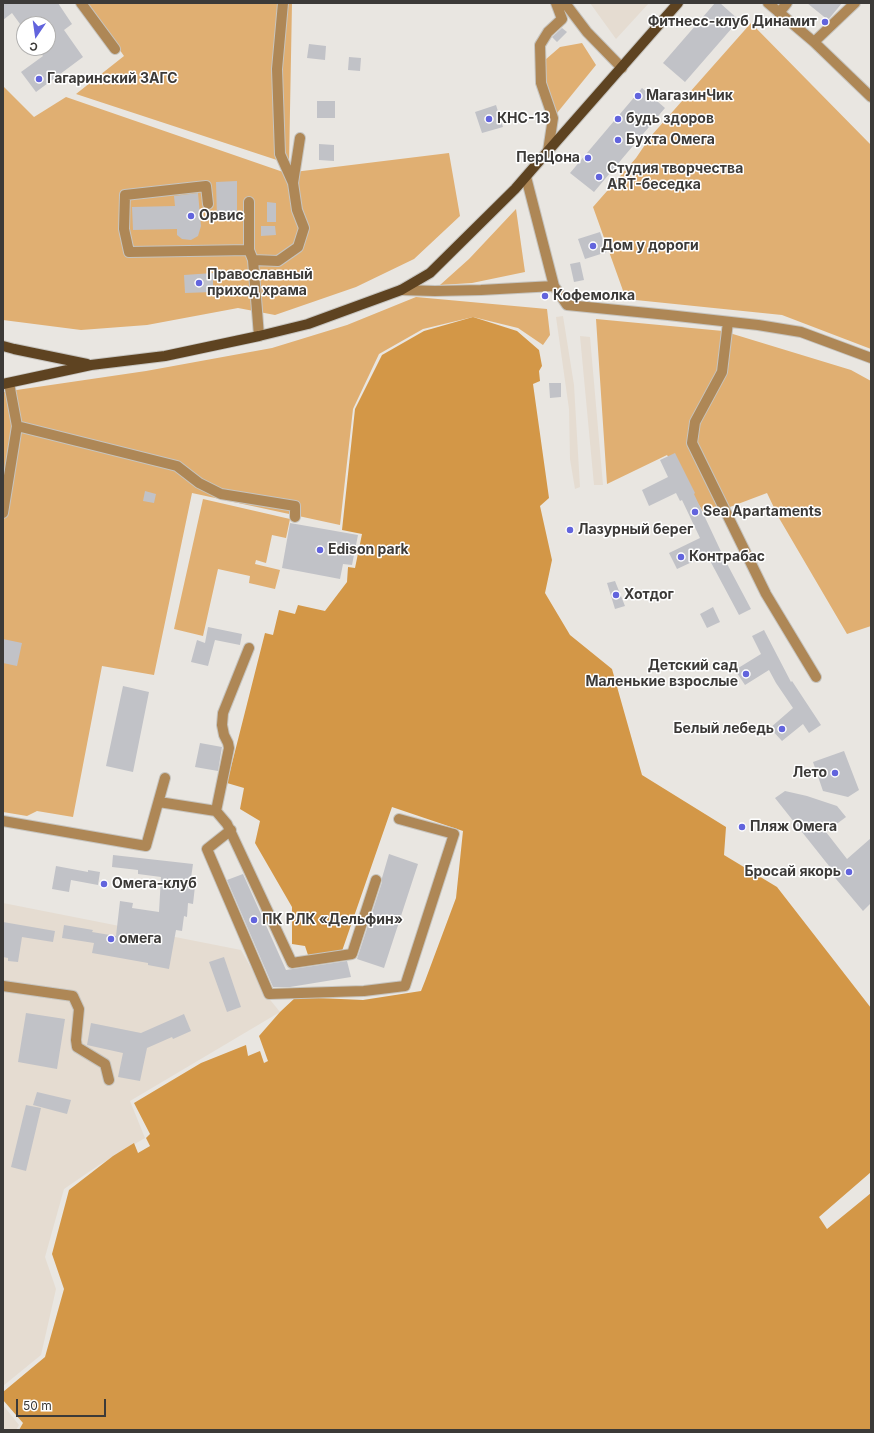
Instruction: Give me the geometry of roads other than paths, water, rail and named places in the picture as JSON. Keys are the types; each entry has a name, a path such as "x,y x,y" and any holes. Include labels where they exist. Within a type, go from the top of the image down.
{"main road":[{"path":"6,383 91,365 165,356 259,336 308,324 401,290 430,273 515,189 678,3"},
{"path":"3,346 91,365"}],"street":[{"path":"81,3 116,49"},
{"path":"282,3 277,70 280,154 294,183"},
{"path":"556,3 562,19 587,32"},
{"path":"565,3 587,32 622,68"},
{"path":"768,3 814,42 871,97"},
{"path":"779,13 787,3"},
{"path":"814,42 855,3"},
{"path":"548,151 553,118 541,83 540,45 548,32 562,19"},
{"path":"253,260 278,261 298,247 304,228 297,210 294,183 300,138"},
{"path":"526,177 554,286 567,305 668,314 801,332 871,358"},
{"path":"208,204 206,186 126,194 124,229 129,252 249,250"},
{"path":"249,202 249,250 253,260 259,336"},
{"path":"401,290 481,290 554,286"},
{"path":"728,322 722,372 695,422 692,443 766,594 816,677"},
{"path":"3,513 17,426 6,383"},
{"path":"17,426 177,466 199,483 221,494 295,506 295,517"},
{"path":"216,811 229,748 222,725 223,713 249,648"},
{"path":"3,821 146,846 159,802 164,778"},
{"path":"159,802 216,811 227,824 292,963 352,954 376,880"},
{"path":"230,830 207,849 269,994 364,991 405,986 454,834 399,819"},
{"path":"3,986 73,996 79,1009 76,1040 77,1047 105,1064 109,1080"}],"place":[{"name":"Фитнесс-клуб Динамит","path":"825,22"},
{"name":"Гагаринский ЗАГС","path":"39,79"},
{"name":"МагазинЧик","path":"638,96"},
{"name":"КНС-13","path":"489,119"},
{"name":"будь здоров","path":"618,119"},
{"name":"Бухта Омега","path":"618,140"},
{"name":"ПерЦона","path":"588,158"},
{"name":"Студия творчества ART-беседка","path":"599,177"},
{"name":"Орвис","path":"191,216"},
{"name":"Дом у дороги","path":"593,246"},
{"name":"Православный приход храма","path":"199,283"},
{"name":"Кофемолка","path":"545,296"},
{"name":"Sea Apartaments","path":"695,512"},
{"name":"Лазурный берег","path":"570,530"},
{"name":"Edison park","path":"320,550"},
{"name":"Контрабас","path":"681,557"},
{"name":"Хотдог","path":"616,595"},
{"name":"Детский сад Маленькие взрослые","path":"746,674"},
{"name":"Белый лебедь","path":"782,729"},
{"name":"Лето","path":"835,773"},
{"name":"Пляж Омега","path":"742,827"},
{"name":"Бросай якорь","path":"849,872"},
{"name":"Омега-клуб","path":"104,884"},
{"name":"ПК РЛК «Дельфин»","path":"254,920"},
{"name":"омега","path":"111,939"}]}
